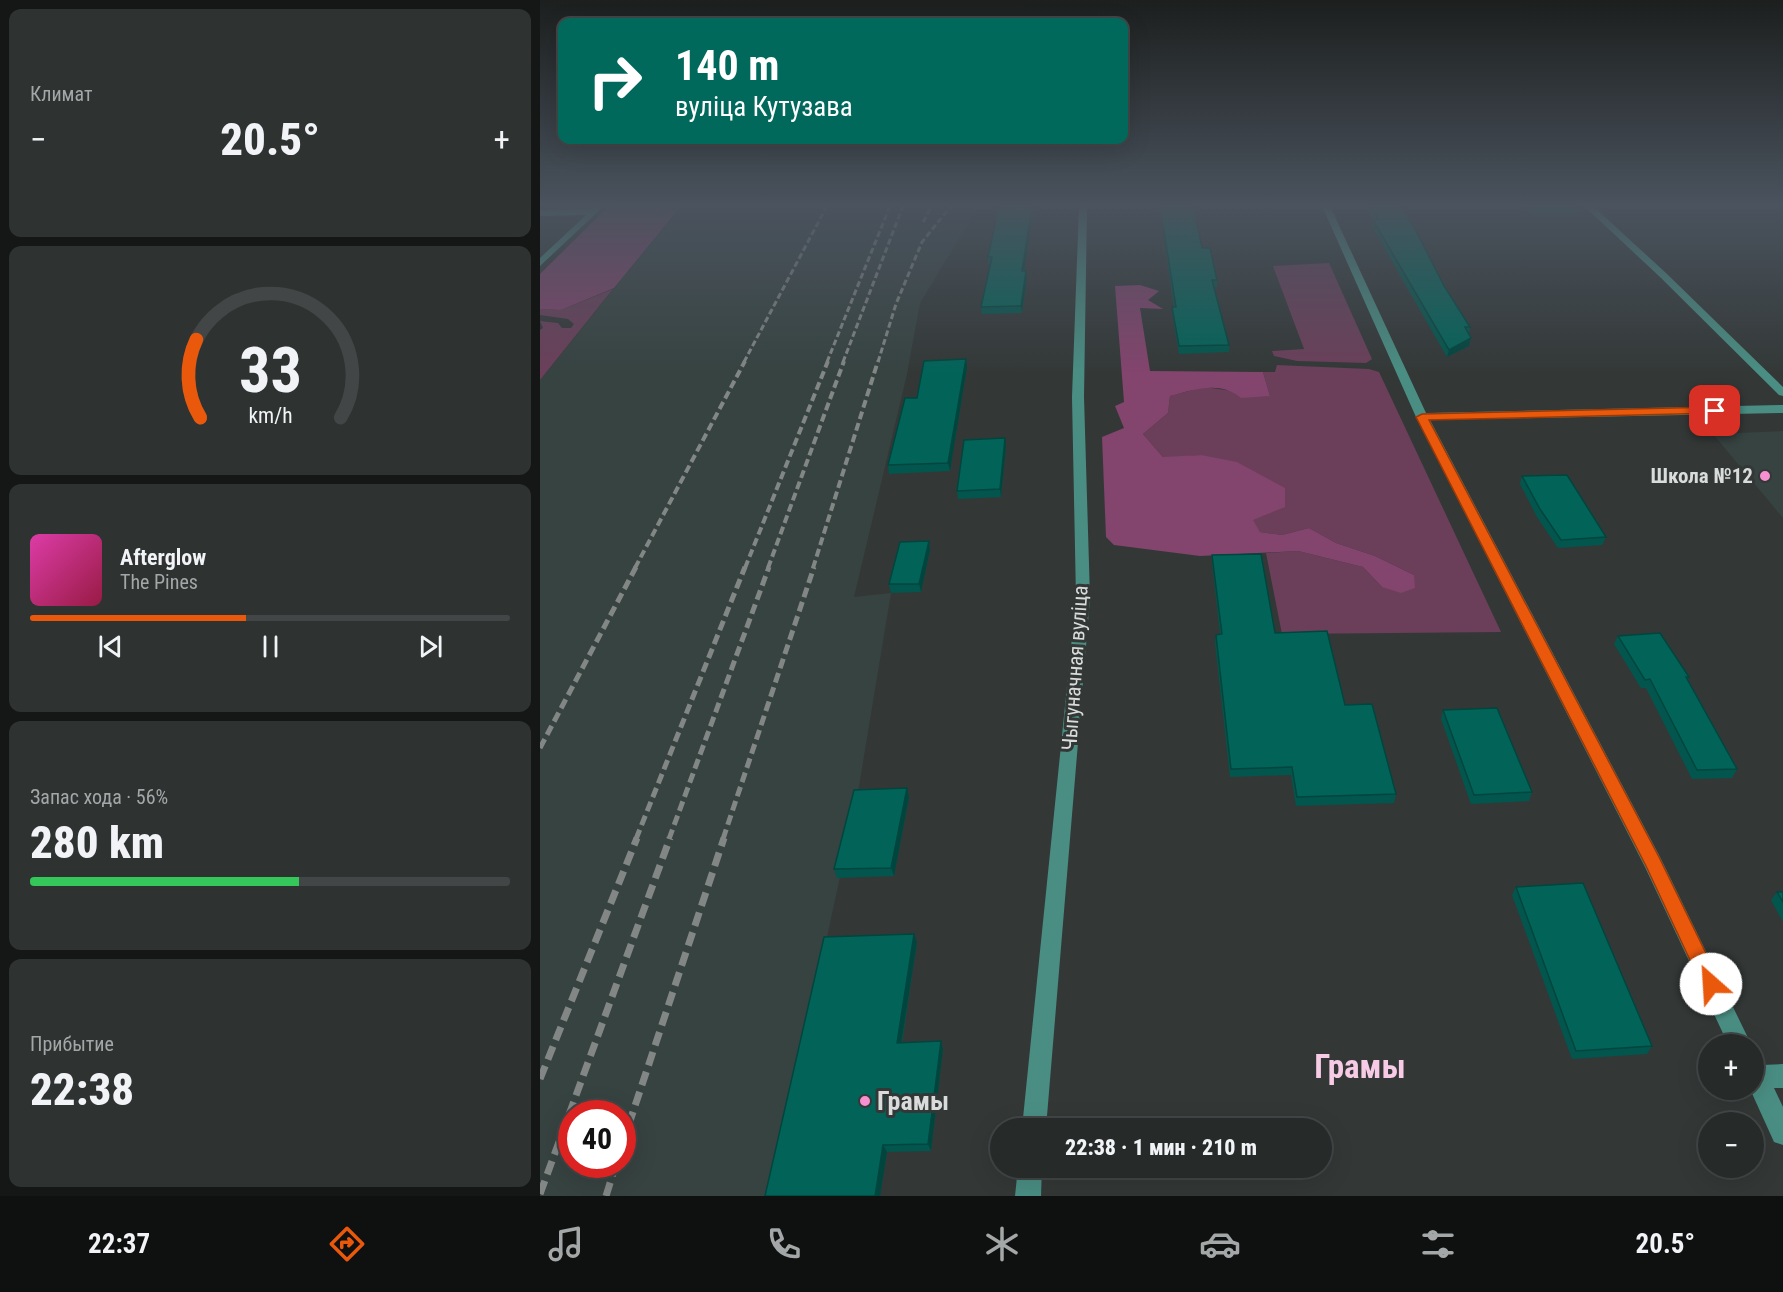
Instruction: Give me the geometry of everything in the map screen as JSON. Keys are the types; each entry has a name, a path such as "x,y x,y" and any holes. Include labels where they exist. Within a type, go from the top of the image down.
{"street":[{"name":"Чыгуначная вуліца","path":"1035,1118 1083,598 1078,397 1082,262"},
{"path":"1351,262 1422,417 1653,863 1735,1034"},
{"path":"1649,262 1783,393"},
{"path":"1422,417 1783,409"},
{"path":"1764,1075 1783,1076"},
{"path":"1764,1095 1783,1133"},
{"path":"1028,1196 1029,1178"}],"shaded area":[{"path":"552,262 635,262 614,288 561,310 540,309 540,274"},
{"path":"636,262 945,262 920,303 907,374 854,597 891,593 857,798 771,1196 540,1196 540,380"},
{"path":"1329,263 1372,359 1366,363 1297,361 1274,356 1272,351 1304,349 1273,266"},
{"path":"1140,285 1159,291 1148,300 1163,309 1140,308 1150,371 1263,372 1270,396 1241,398 1224,389 1207,388 1170,396 1168,413 1143,434 1163,457 1201,455 1237,462 1285,488 1285,507 1253,520 1260,532 1282,535 1309,528 1336,543 1375,556 1414,575 1415,588 1401,593 1382,587 1363,567 1298,551 1200,556 1114,545 1106,537 1102,437 1124,428 1115,406 1124,402 1115,286"},
{"path":"613,289 540,380 540,330 543,328 540,321 558,323 562,328 571,328 574,324 568,319 540,315 540,309 561,310"},
{"path":"1277,365 1369,369 1379,372 1501,632 1282,634 1266,553 1298,551 1363,567 1382,587 1414,575 1375,556 1336,543 1309,528 1282,535 1260,532 1201,455 1164,458 1143,434 1168,413 1170,396 1204,387 1270,396 1263,372 1275,372"},
{"name":"Школа №12","path":"1783,431 1783,518 1713,434"}],"building":[{"path":"991,262 1023,262 1022,271 1026,271 1021,306 981,307"},
{"path":"1169,262 1213,262 1217,280 1212,280 1229,345 1179,346 1172,307 1176,307"},
{"path":"1397,262 1432,262 1470,327 1465,327 1471,338 1449,350"},
{"path":"966,359 948,463 888,465 905,398 917,398 924,361"},
{"path":"1005,438 1000,489 957,491 964,440"},
{"path":"1567,475 1606,537 1561,540 1540,509 1522,476"},
{"path":"929,541 919,584 889,584 900,542"},
{"path":"1261,554 1275,633 1327,631 1345,705 1372,704 1396,794 1297,797 1292,767 1231,769 1216,635 1222,634 1212,555"},
{"path":"1660,633 1689,677 1686,677 1737,769 1697,770 1650,679 1645,680 1618,636"},
{"path":"1497,708 1532,792 1474,795 1443,710"},
{"path":"907,788 891,868 834,869 854,790"},
{"path":"1583,883 1652,1046 1576,1051 1516,887"},
{"path":"1777,892 1783,892 1783,902"},
{"name":"Грамы","path":"914,934 897,1043 941,1041 928,1144 883,1145 875,1196 765,1196 824,937"}],"railway":[{"path":"744,362 797,262"},
{"path":"827,362 867,262"},
{"path":"843,362 882,262"},
{"path":"878,362 896,304 914,262"},
{"path":"635,568 745,361"},
{"path":"745,568 828,361"},
{"path":"768,568 844,361"},
{"path":"813,568 878,361"},
{"path":"540,748 636,567"},
{"path":"636,839 745,567"},
{"path":"669,839 769,567"},
{"path":"723,839 814,567"},
{"path":"540,1079 637,838"},
{"path":"540,1194 670,838"},
{"path":"636,1103 724,838"},
{"path":"606,1196 612,1178"}],"place":[{"name":"Школа №12","path":"1765,476"},
{"name":"Грамы","path":"865,1101"}],"district":[{"name":"Грамы","path":"1360,1066"}],"route":[{"path":"1711,984 1653,863 1422,417 1715,411"}]}
